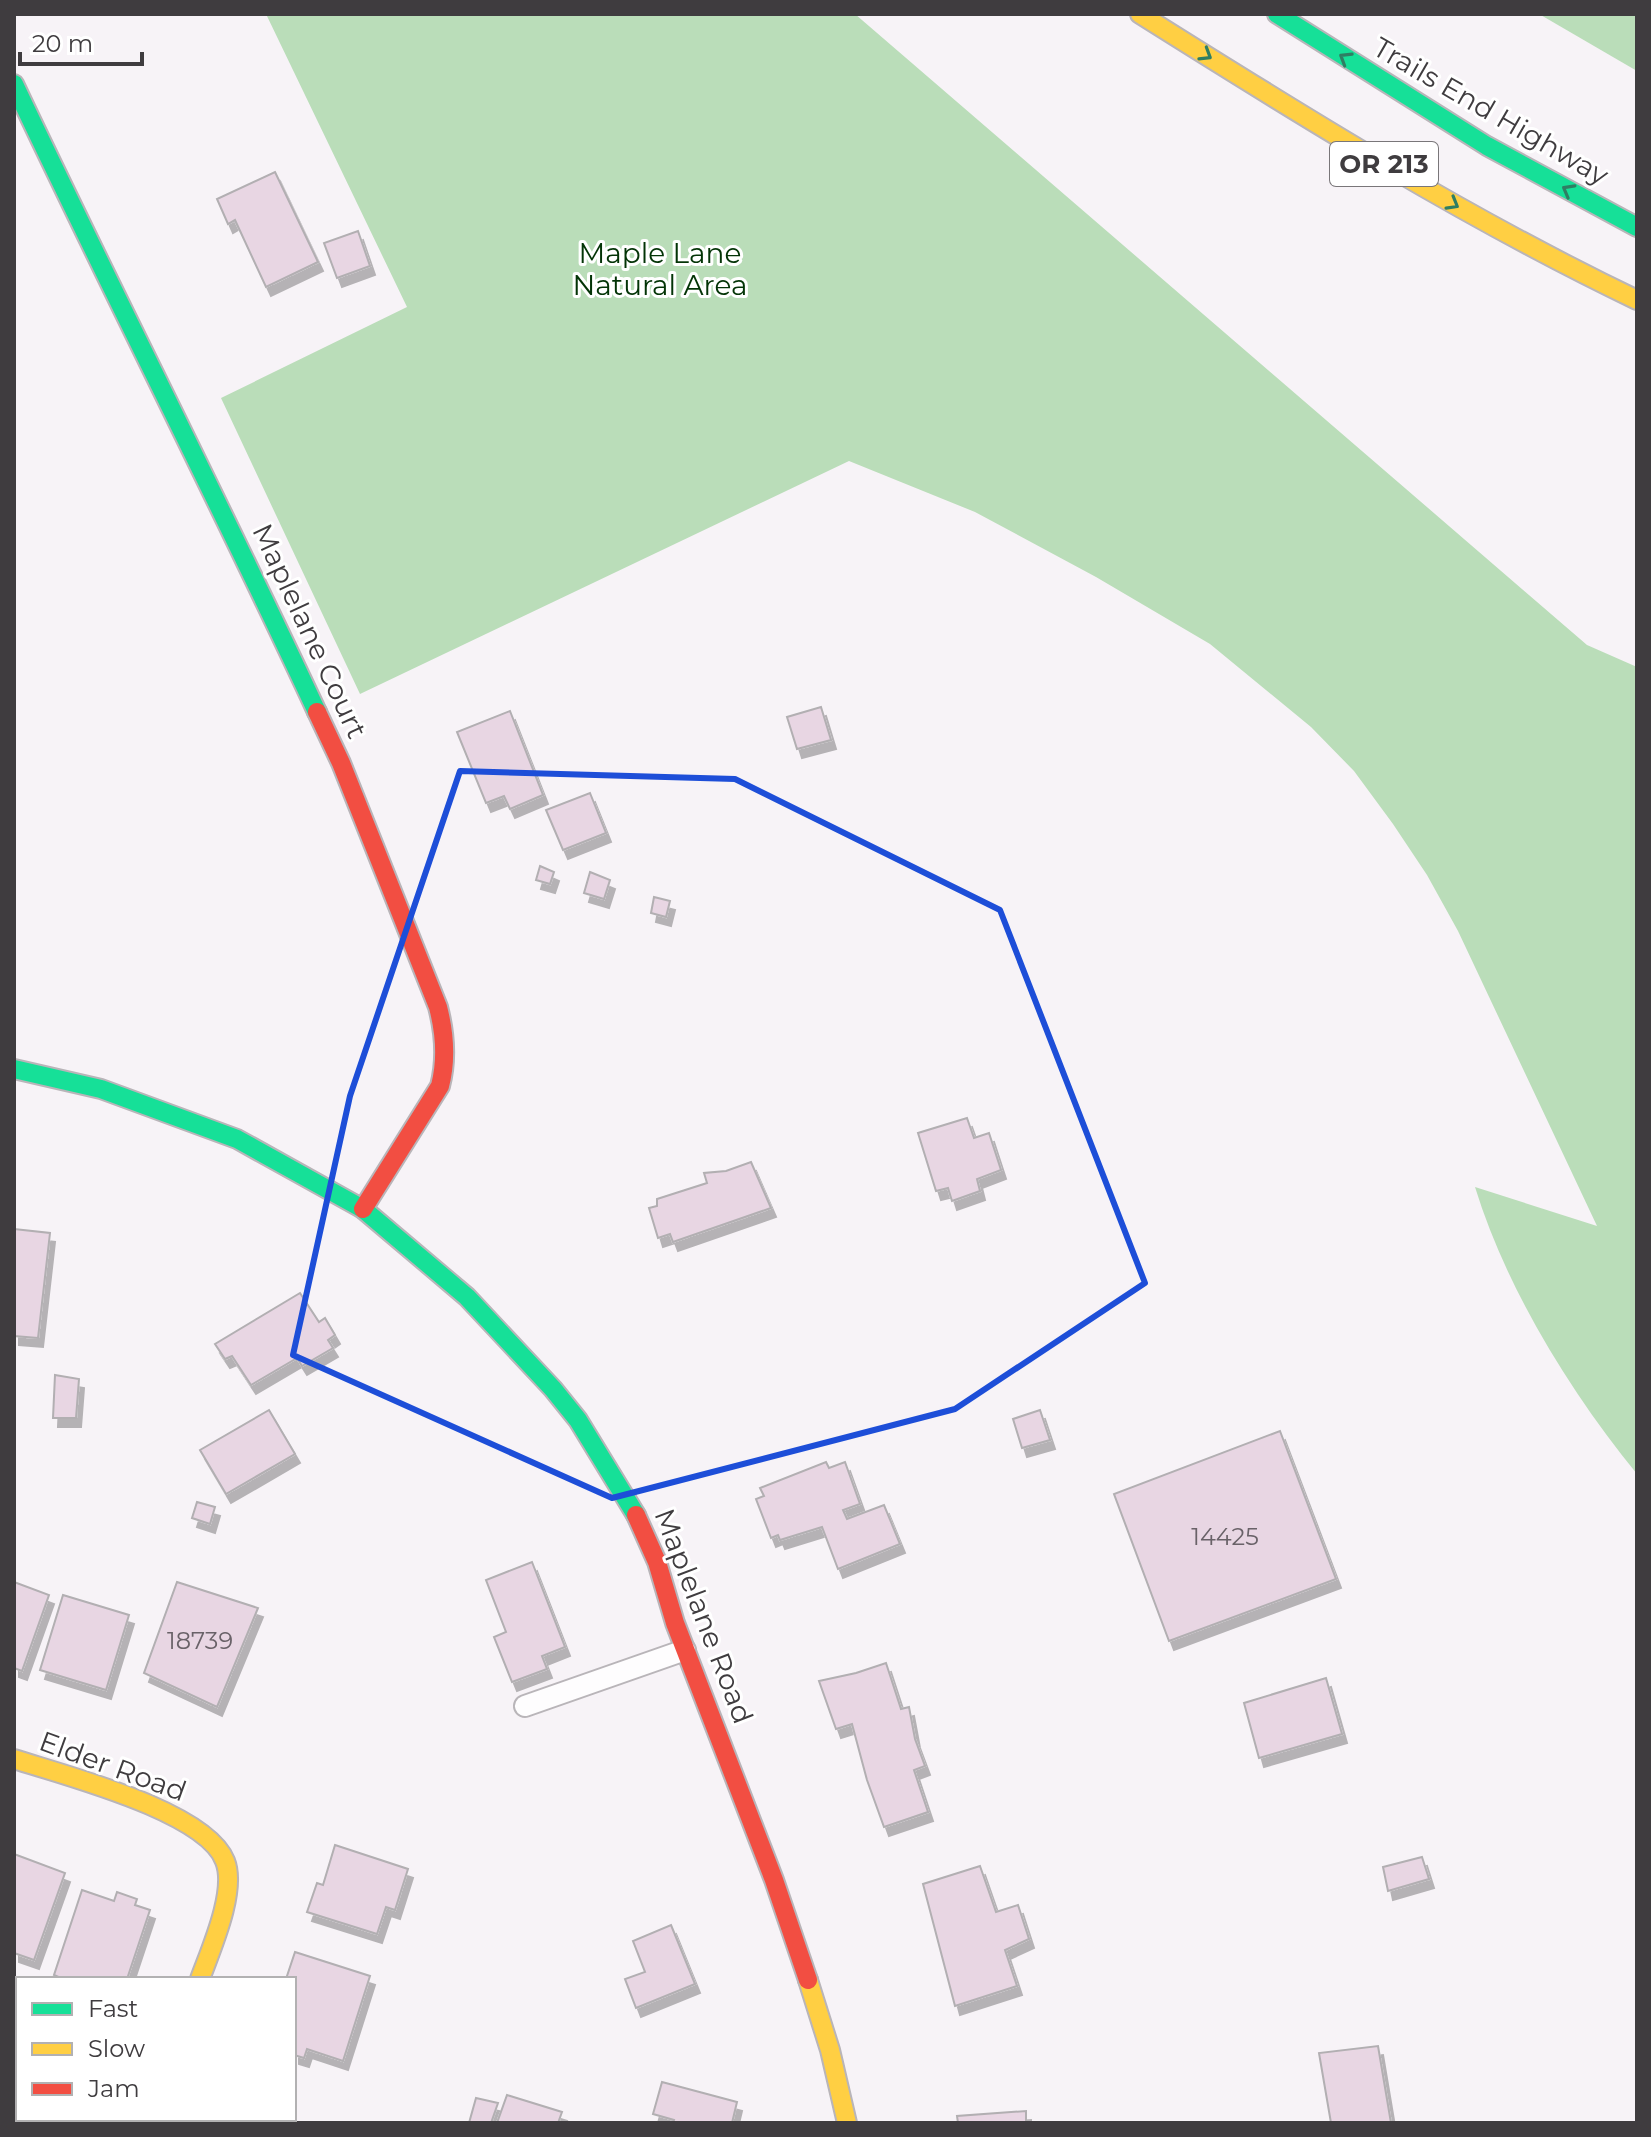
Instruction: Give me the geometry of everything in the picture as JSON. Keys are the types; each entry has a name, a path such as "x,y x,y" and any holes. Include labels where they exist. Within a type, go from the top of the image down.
{"main road":[{"name":"OR 213","path":"1140,14 1367,155 1598,282 1637,300"},
{"name":"Trails End Highway","path":"1277,14 1487,146 1637,227"},
{"name":"Maplelane Court","path":"14,84 108,284 235,536 341,763 438,1007 446,1039 445,1071 440,1086 363,1209"},
{"name":"Maplelane Road","path":"14,1069 101,1089 237,1139 363,1209 467,1297 578,1420 632,1506 657,1562 685,1650 774,1880 808,1979 830,2050 847,2123"},
{"name":"Elder Road","path":"14,1759 161,1809 202,1831 225,1860 226,1901 201,1977"}],"lane":[{"path":"525,1706 685,1650"}],"highlighted area":[{"path":"460,771 735,779 1000,910 1145,1283 955,1409 612,1498 293,1355 350,1096"}],"green space":[{"name":"Maple Lane Natural Area","path":"266,14 855,14 1587,645 1637,667 1637,1474 1588,1409 1542,1338 1504,1263 1475,1187 1597,1226 1458,931 1427,875 1354,771 1311,727 1210,644 1096,577 975,512 849,461 360,694 221,398 407,307"},
{"path":"1539,14 1637,14 1637,71"}],"building":[{"path":"275,172 318,262 266,287 235,220 228,224 217,199"},
{"path":"358,231 370,266 337,278 324,243"},
{"path":"821,707 831,740 797,749 787,717"},
{"path":"510,711 543,795 510,809 504,796 486,803 457,732"},
{"path":"590,793 606,833 563,850 546,810"},
{"path":"540,866 554,872 550,884 536,880"},
{"path":"590,872 610,880 604,899 584,893"},
{"path":"654,897 670,901 666,917 651,913"},
{"path":"967,1118 974,1138 989,1133 1001,1170 977,1179 980,1191 952,1201 948,1188 936,1191 918,1133"},
{"path":"751,1162 771,1208 673,1242 670,1234 658,1238 649,1208 657,1206 657,1199 707,1183 704,1173 726,1171"},
{"path":"14,1229 50,1233 38,1338 14,1336"},
{"path":"300,1293 319,1322 325,1318 335,1335 328,1340 333,1348 302,1366 297,1358 251,1385 232,1356 225,1359 215,1344"},
{"path":"55,1375 79,1379 76,1418 53,1418"},
{"path":"269,1410 295,1454 226,1494 200,1450"},
{"path":"1040,1410 1050,1440 1022,1448 1013,1419"},
{"path":"1280,1431 1336,1579 1169,1641 1114,1494"},
{"path":"826,1462 829,1468 845,1462 860,1504 843,1510 847,1519 884,1505 900,1544 838,1569 822,1527 780,1540 778,1535 771,1538 756,1499 764,1496 760,1488"},
{"path":"197,1502 215,1507 210,1524 192,1518"},
{"path":"532,1562 565,1647 542,1656 547,1669 512,1682 494,1637 506,1632 486,1580"},
{"path":"14,1582 49,1595 22,1671 14,1668"},
{"path":"177,1582 258,1608 217,1707 144,1673"},
{"path":"63,1595 129,1615 106,1690 40,1670"},
{"path":"886,1663 901,1709 909,1707 915,1739 925,1766 914,1770 928,1812 884,1827 852,1724 836,1729 819,1681"},
{"path":"1326,1678 1342,1734 1259,1758 1244,1703"},
{"path":"335,1845 408,1869 395,1910 386,1907 377,1934 307,1912 317,1883 323,1885"},
{"path":"14,1854 65,1873 34,1960 14,1953"},
{"path":"1422,1857 1429,1879 1388,1891 1383,1867"},
{"path":"980,1866 996,1912 1018,1905 1029,1939 1005,1950 1017,1986 955,2006 923,1884"},
{"path":"82,1890 114,1901 117,1892 137,1899 135,1905 150,1910 128,1977 54,1975"},
{"path":"671,1925 695,1984 636,2008 625,1979 645,1972 633,1941"},
{"path":"295,1952 370,1976 343,2061 307,2049 304,2058 296,2056 296,1977 287,1977"},
{"path":"1378,2046 1391,2123 1331,2123 1319,2053"},
{"path":"662,2082 737,2102 732,2123 673,2123 674,2120 653,2114"},
{"path":"507,2095 562,2112 558,2123 497,2123"},
{"path":"476,2098 498,2103 491,2123 469,2123"},
{"path":"14,2099 16,2121 75,2121 74,2123 14,2123"},
{"path":"1026,2111 1026,2123 958,2123 957,2116"}],"traffic: fast":[{"path":"1277,14 1487,146 1637,227"},
{"path":"14,84 317,712"},
{"path":"14,1069 101,1089 237,1139 363,1209 467,1297 553,1389 578,1420 636,1515"}],"traffic: slow":[{"path":"1140,14 1446,200 1637,300"},
{"path":"14,1759 131,1797 191,1826 212,1843 225,1861 228,1888 221,1920 201,1977"},
{"path":"808,1980 830,2050 847,2123"}],"traffic: jam":[{"path":"317,712 341,763 438,1007 444,1037 440,1086 363,1209"},
{"path":"636,1515 657,1562 675,1623 774,1880 808,1980"}]}
